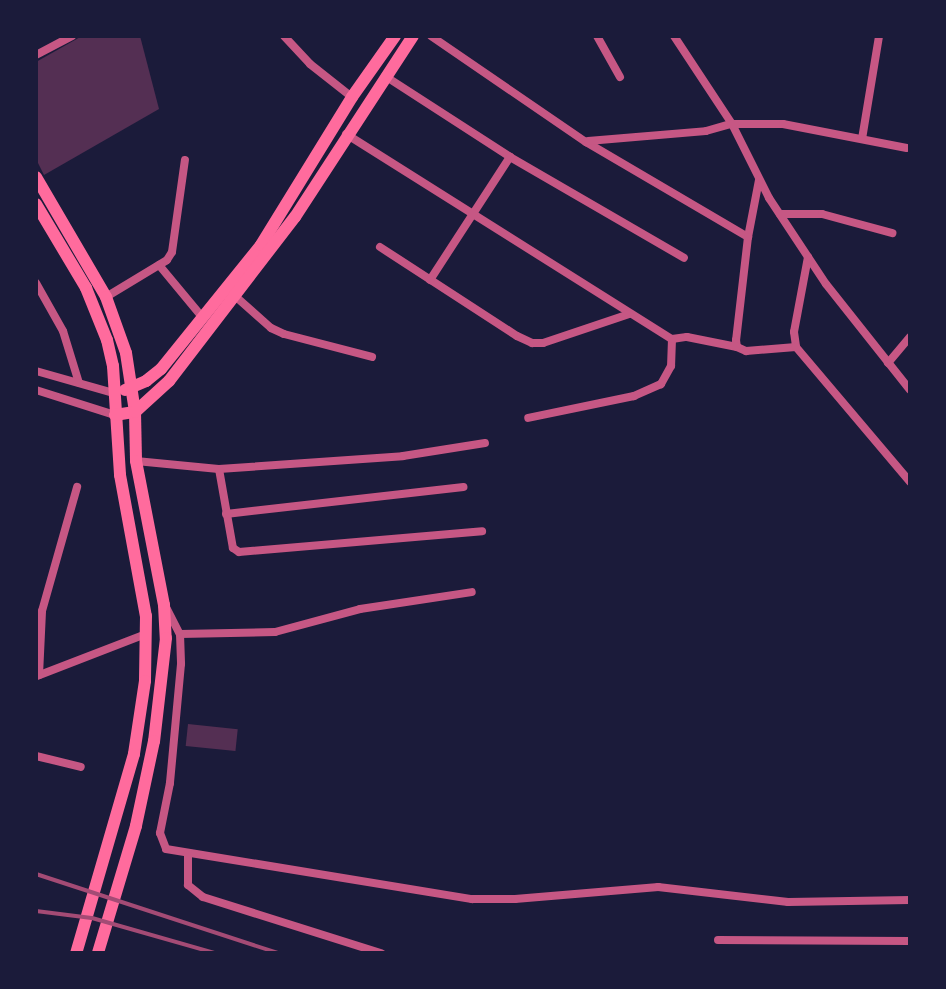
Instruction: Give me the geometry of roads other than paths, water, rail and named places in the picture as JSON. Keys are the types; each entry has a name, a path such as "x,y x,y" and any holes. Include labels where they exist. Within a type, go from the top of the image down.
{"main road":[{"path":"114,393 132,388 155,375 261,245 352,97 395,36"},
{"path":"115,415 135,412 169,381 295,217 346,134 413,36"},
{"path":"36,177 106,297 126,353 135,412 136,461 164,605 166,638 146,783 98,953"},
{"path":"36,204 102,324 113,366 120,475 142,583 146,638 142,714 134,754 76,953"}],"street":[{"path":"36,55 72,36"},
{"path":"284,36 310,64 352,97"},
{"path":"431,36 586,142 748,237"},
{"path":"597,36 620,77"},
{"path":"674,36 732,124 759,179 808,257 910,390"},
{"path":"862,139 879,36"},
{"path":"385,76 510,157 684,258"},
{"path":"586,142 706,131 732,124 791,125 907,148"},
{"path":"346,134 672,339 687,337 746,351 796,347"},
{"path":"430,280 510,157"},
{"path":"106,297 159,265 172,252 185,160"},
{"path":"737,347 748,237 759,179"},
{"path":"780,214 822,214 892,233"},
{"path":"380,247 532,343 543,343 629,314"},
{"path":"808,257 794,332 796,347 910,482"},
{"path":"159,265 203,318"},
{"path":"36,283 63,331 79,383"},
{"path":"235,296 271,328 284,334 372,357"},
{"path":"888,363 910,337"},
{"path":"528,418 634,396 661,384 671,366 672,339"},
{"path":"36,371 114,393"},
{"path":"36,390 115,415"},
{"path":"136,461 219,469 403,456 485,443"},
{"path":"219,469 233,548 246,553 482,531"},
{"path":"77,487 42,611 38,676 146,638"},
{"path":"226,514 463,487"},
{"path":"180,634 275,632 360,609 472,592"},
{"path":"164,605 180,634 175,744 160,833 166,849 472,899 515,899 658,887 688,888 771,901 910,900"},
{"path":"36,756 81,767"},
{"path":"188,853 188,885 203,897 381,953"},
{"path":"718,940 910,941"}],"railway":[{"path":"36,874 278,953"},
{"path":"36,911 92,918 215,953"}]}
